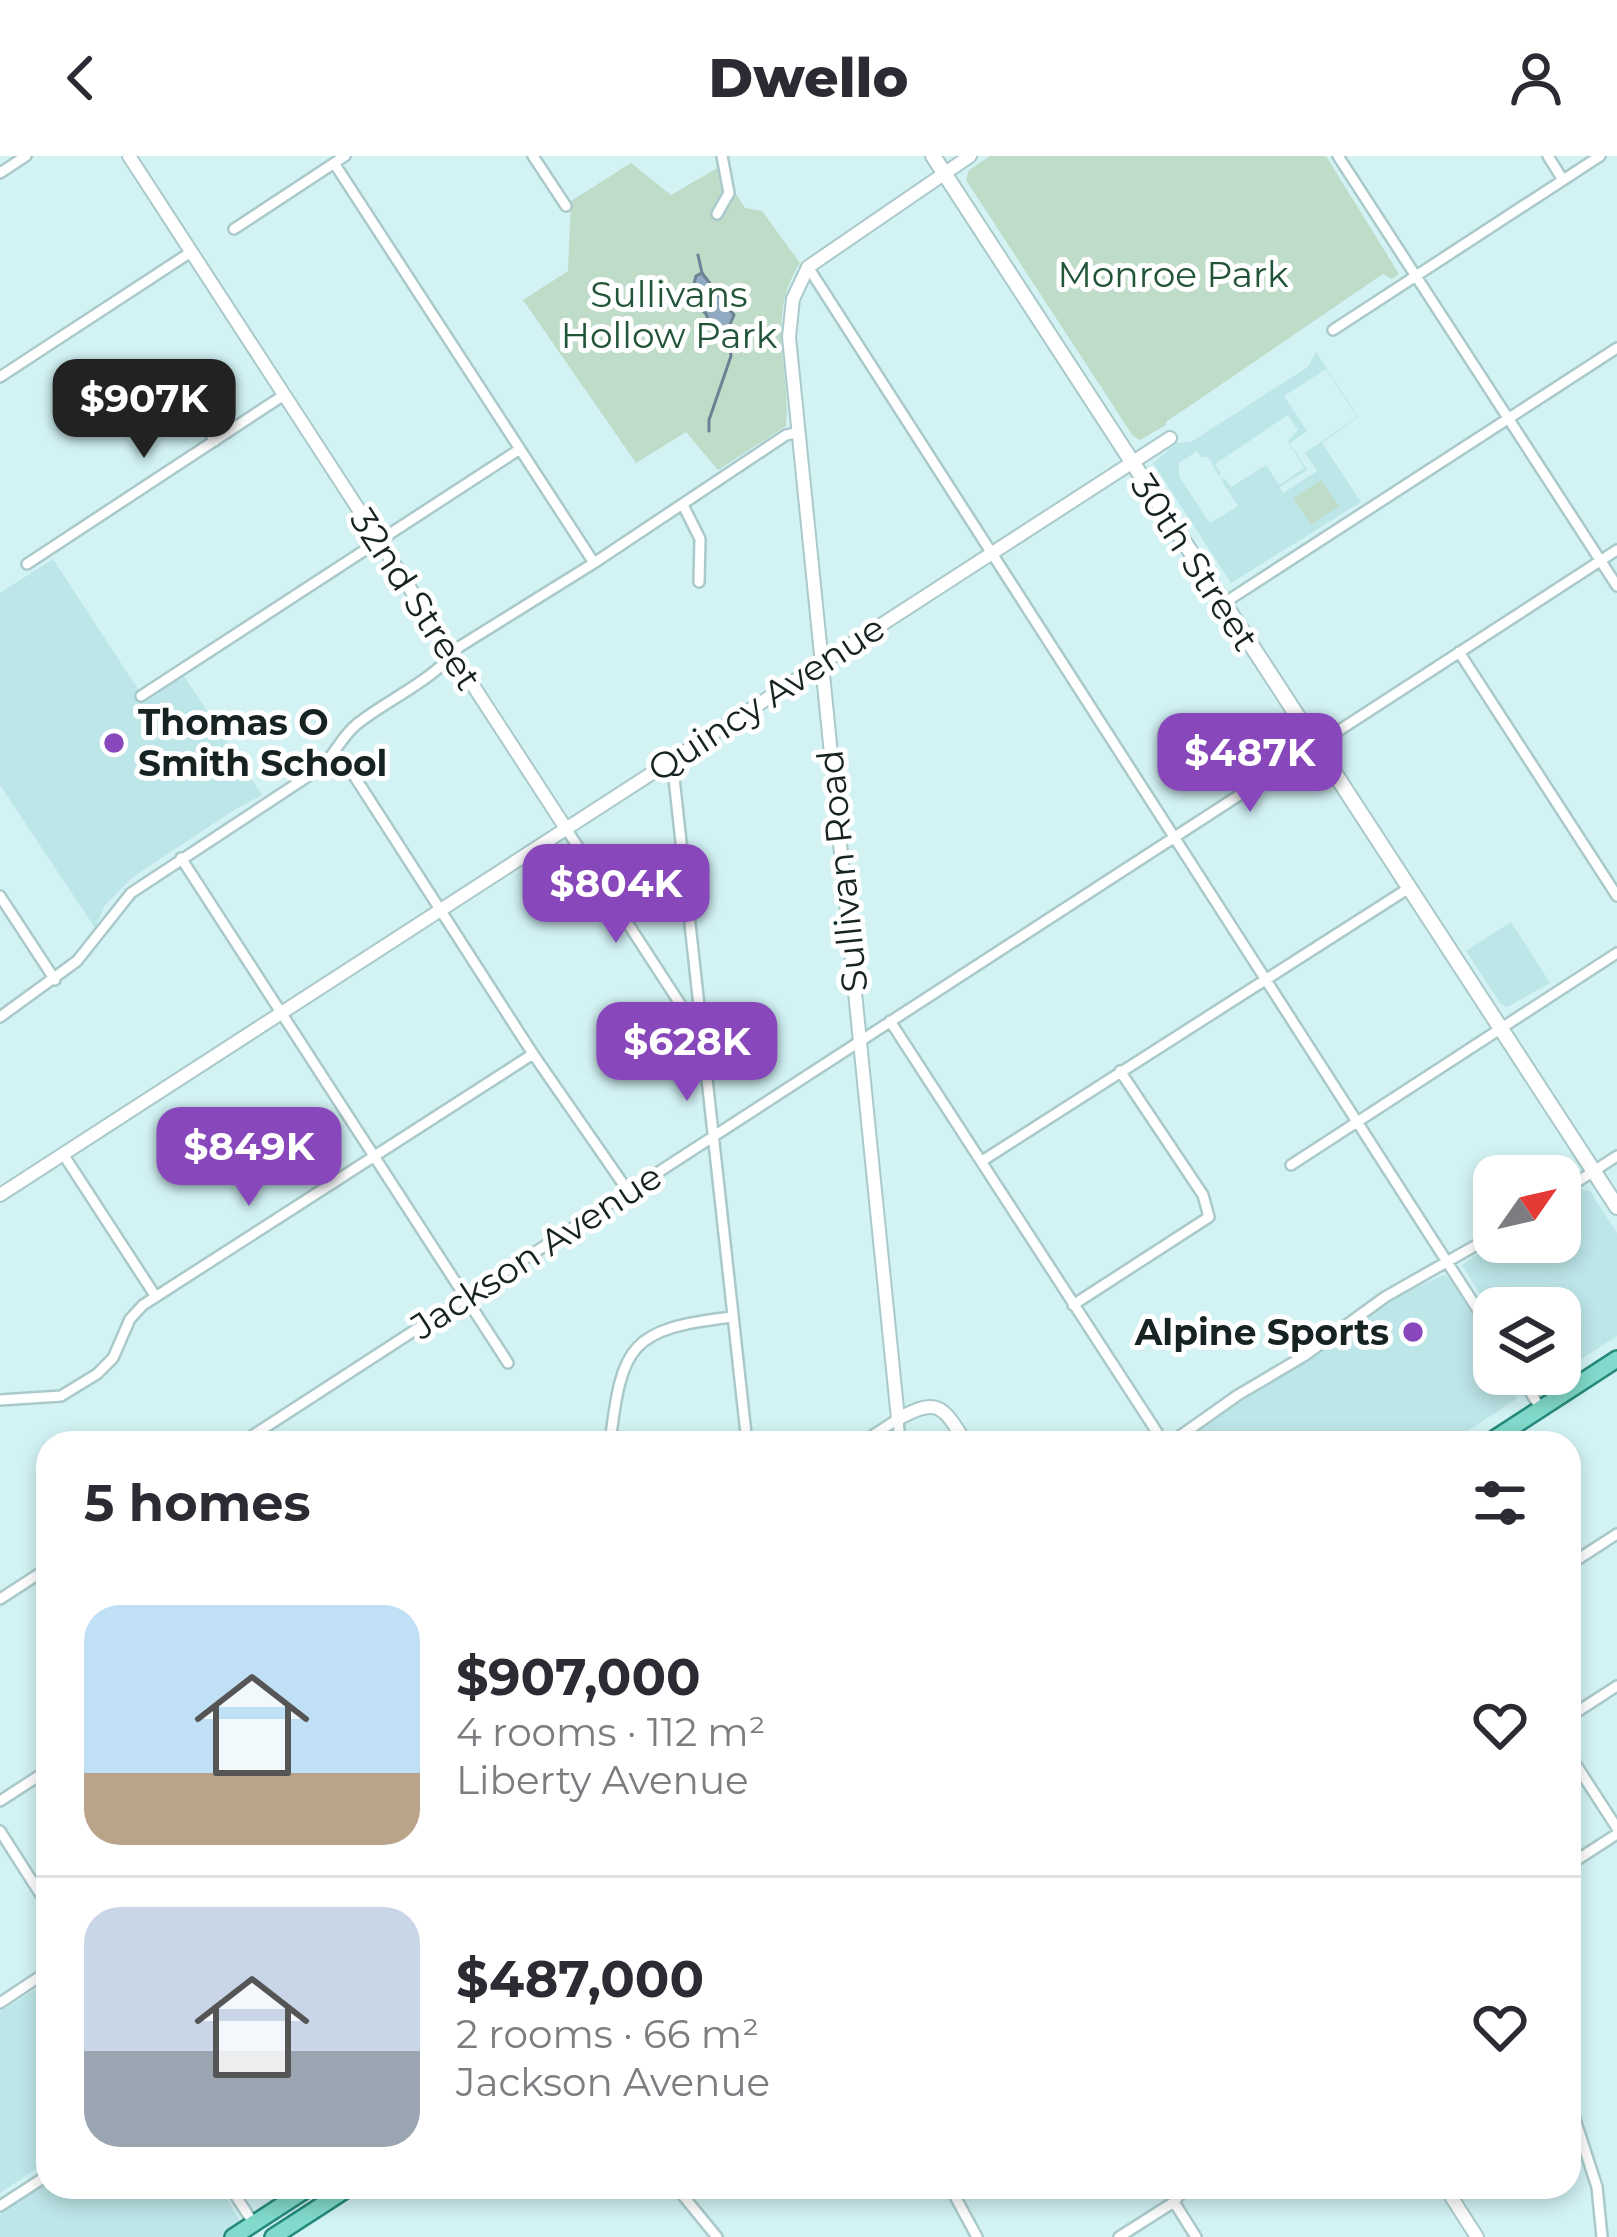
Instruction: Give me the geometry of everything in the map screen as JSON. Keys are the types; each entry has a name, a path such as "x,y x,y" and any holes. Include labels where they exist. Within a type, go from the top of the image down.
{"main road":[{"name":"30th Street","path":"933,156 1617,1207"},
{"path":"1506,1431 1617,1359"},
{"path":"233,2237 292,2199"},
{"path":"273,2237 332,2199"}],"street":[{"path":"0,173 26,156"},
{"name":"32nd Street","path":"129,156 704,1041"},
{"path":"533,156 566,206"},
{"path":"717,214 729,194 722,156"},
{"path":"970,156 808,267 1473,1303"},
{"path":"1338,156 1617,586"},
{"path":"1548,156 1563,180"},
{"path":"1333,330 1600,156"},
{"path":"234,229 339,159 594,563"},
{"path":"0,376 191,252"},
{"name":"Sullivan Road","path":"808,267 793,299 789,338 796,433 899,1431"},
{"path":"1222,604 1617,348"},
{"path":"169,369 215,441"},
{"path":"28,564 284,395"},
{"path":"0,1017 55,980 90,947 130,893 335,756 359,722 445,664 459,647 786,435 796,433"},
{"name":"Quincy Avenue","path":"0,1195 1170,438"},
{"path":"141,696 520,449"},
{"path":"683,505 700,538 699,581"},
{"name":"Jackson Avenue","path":"259,1431 1617,550"},
{"path":"1460,652 1617,896"},
{"path":"335,756 344,760 533,1054 628,1191"},
{"path":"672,760 746,1431"},
{"path":"181,858 508,1363"},
{"path":"982,1161 1408,888"},
{"path":"0,896 55,980"},
{"path":"1291,1166 1617,953"},
{"path":"890,1022 1159,1431"},
{"path":"0,1400 52,1399 72,1391 106,1366 130,1319 156,1297 533,1054"},
{"path":"1073,1305 1209,1217 1203,1195 1120,1072"},
{"path":"63,1154 156,1297"},
{"path":"1581,1179 1617,1156"},
{"path":"1185,1431 1304,1356 1385,1297 1473,1248"},
{"path":"611,1431 616,1388 637,1349 676,1325 732,1317"},
{"path":"1533,1395 1541,1408"},
{"path":"880,1431 920,1407 934,1406 949,1415 959,1431"},
{"path":"1581,1557 1617,1534"},
{"path":"0,1599 36,1576"},
{"path":"1581,1710 1617,1686"},
{"path":"1581,1773 1617,1831 1581,1856"},
{"path":"0,1801 36,1778"},
{"path":"0,1832 36,1888"},
{"path":"0,2002 36,1979"},
{"path":"1581,2138 1597,2187 1602,2237"},
{"path":"0,2206 36,2183"},
{"path":"238,2199 254,2224"},
{"path":"686,2199 717,2237"},
{"path":"956,2199 977,2237"},
{"path":"1119,2237 1176,2199"},
{"path":"1453,2199 1477,2237"},
{"path":"1174,2202 1196,2237"}],"shaded area":[{"path":"702,273 734,315 727,331 712,330 706,314 690,298 696,276"},
{"path":"1316,352 1358,417 1322,443 1361,502 1231,583 1153,463 1177,443 1191,442 1308,367","holes":["1326,369 1357,417 1305,453 1317,471 1283,493 1280,487 1307,470 1290,443 1307,431 1284,396","1288,415 1298,430 1288,441 1304,468 1279,485 1266,465 1231,487 1224,478 1238,506 1208,521 1179,476 1179,463 1197,451 1208,457 1219,476 1215,464"]},
{"name":"Thomas O Smith School","path":"53,559 145,700 184,676 262,795 133,877 105,905 95,928 0,785 0,593"},
{"path":"1511,922 1550,983 1507,1007 1466,951"},
{"path":"1581,1189 1590,1191 1617,1233 1617,1336 1581,1359 1581,1287 1476,1287 1462,1265 1473,1257 1473,1263 1581,1263"},
{"path":"1444,1275 1473,1315 1473,1395 1517,1395 1467,1431 1195,1431 1314,1355 1390,1299"},
{"path":"36,1989 36,2169 0,2193 0,2012"},
{"path":"36,2189 36,2199 227,2199 241,2223 224,2237 0,2237 0,2212"}],"green space":[{"name":"Monroe Park","path":"990,156 1326,156 1399,274 1392,279 1383,274 1140,440 966,180 969,170"},
{"name":"Sullivans Hollow Park","path":"631,163 671,195 719,167 745,208 762,211 800,263 784,303 782,323 786,426 718,470 686,432 636,463 523,300 568,271 571,201"},
{"path":"1321,480 1339,506 1311,525 1293,498"}],"waterway":[{"path":"698,255 702,273"},
{"path":"709,431 731,356 727,331"}],"place":[{"name":"Thomas O Smith School","path":"114,743"},
{"name":"Alpine Sports","path":"1413,1332"}]}
